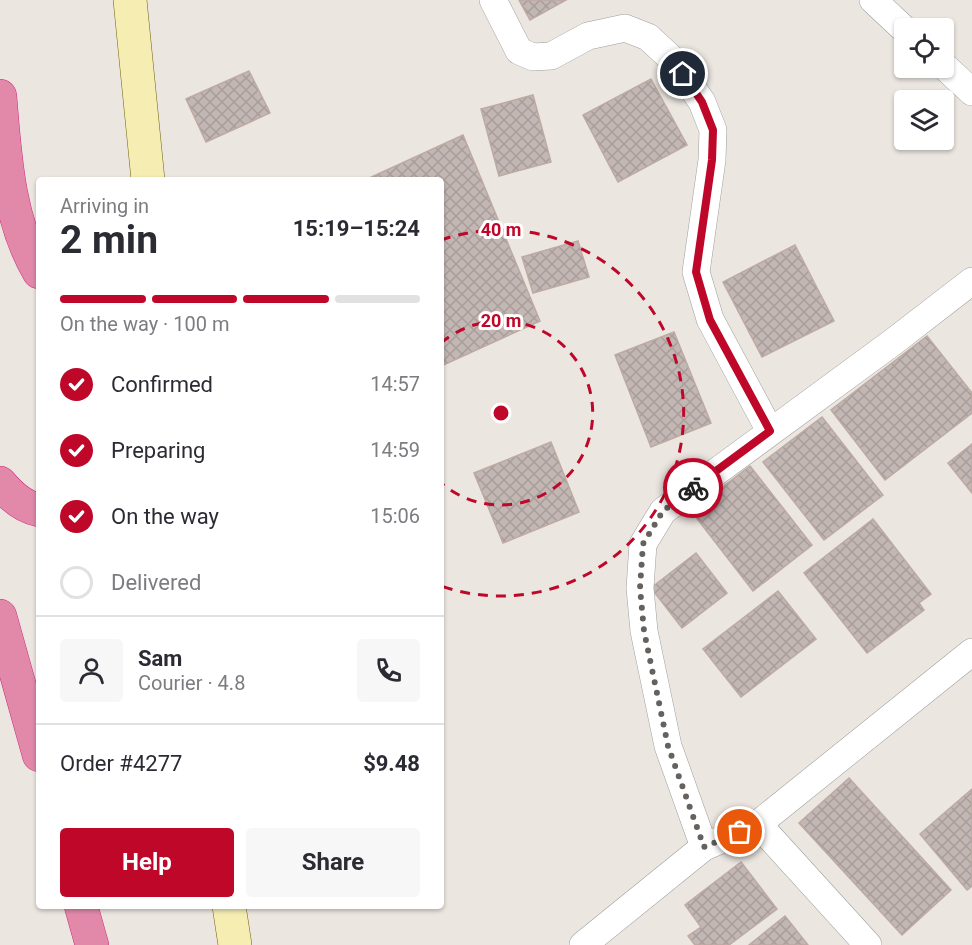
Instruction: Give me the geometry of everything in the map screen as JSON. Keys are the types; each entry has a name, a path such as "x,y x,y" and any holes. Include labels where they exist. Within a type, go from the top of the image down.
{"highway":[{"path":"0,96 11,198 36,267"},
{"path":"0,483 8,493 30,508 36,509"},
{"path":"0,616 36,744"},
{"path":"82,909 92,945"}],"street":[{"path":"130,0 148,177"},
{"path":"492,0 519,51 532,57 550,56 588,36 625,28 648,38 673,60 702,102 713,130 712,160 696,272 710,320 770,431"},
{"path":"873,0 894,20"},
{"path":"954,75 972,92"},
{"path":"704,847 668,746 656,692 644,631 640,588 643,544 663,511 893,342 972,280"},
{"path":"583,945 704,847 758,824 972,652"},
{"path":"758,824 868,945"},
{"path":"230,909 235,945"}],"building":[{"path":"519,0 566,0 530,20"},
{"path":"249,71 270,113 206,142 186,99"},
{"path":"651,79 687,145 618,182 583,115"},
{"path":"533,95 551,162 499,176 481,109"},
{"path":"463,135 540,321 444,365 444,177 372,177"},
{"path":"578,241 589,277 533,293 522,257"},
{"path":"795,245 834,321 762,357 723,282"},
{"path":"674,332 711,423 651,447 615,355"},
{"path":"927,336 972,393 972,413 885,480 831,410"},
{"path":"822,417 883,495 824,540 763,462"},
{"path":"551,442 579,512 503,543 474,473"},
{"path":"972,444 972,493 948,463"},
{"path":"750,466 812,545 753,591 691,511"},
{"path":"873,519 931,594 919,603 924,610 867,653 804,573"},
{"path":"696,553 727,593 682,628 651,588"},
{"path":"778,591 816,639 741,697 703,649"},
{"path":"849,778 951,890 902,935 799,823"},
{"path":"972,789 972,886 967,890 920,834"},
{"path":"741,862 777,909 729,945 695,945 688,936 701,927 685,905"},
{"path":"785,916 808,945 749,945"}],"way so far":[{"path":"693,488 663,511 643,544 640,588 644,631 668,746 704,847 740,832"}],"route":[{"path":"683,74 702,102 713,130 712,160 696,272 710,320 770,431 693,488"}]}
